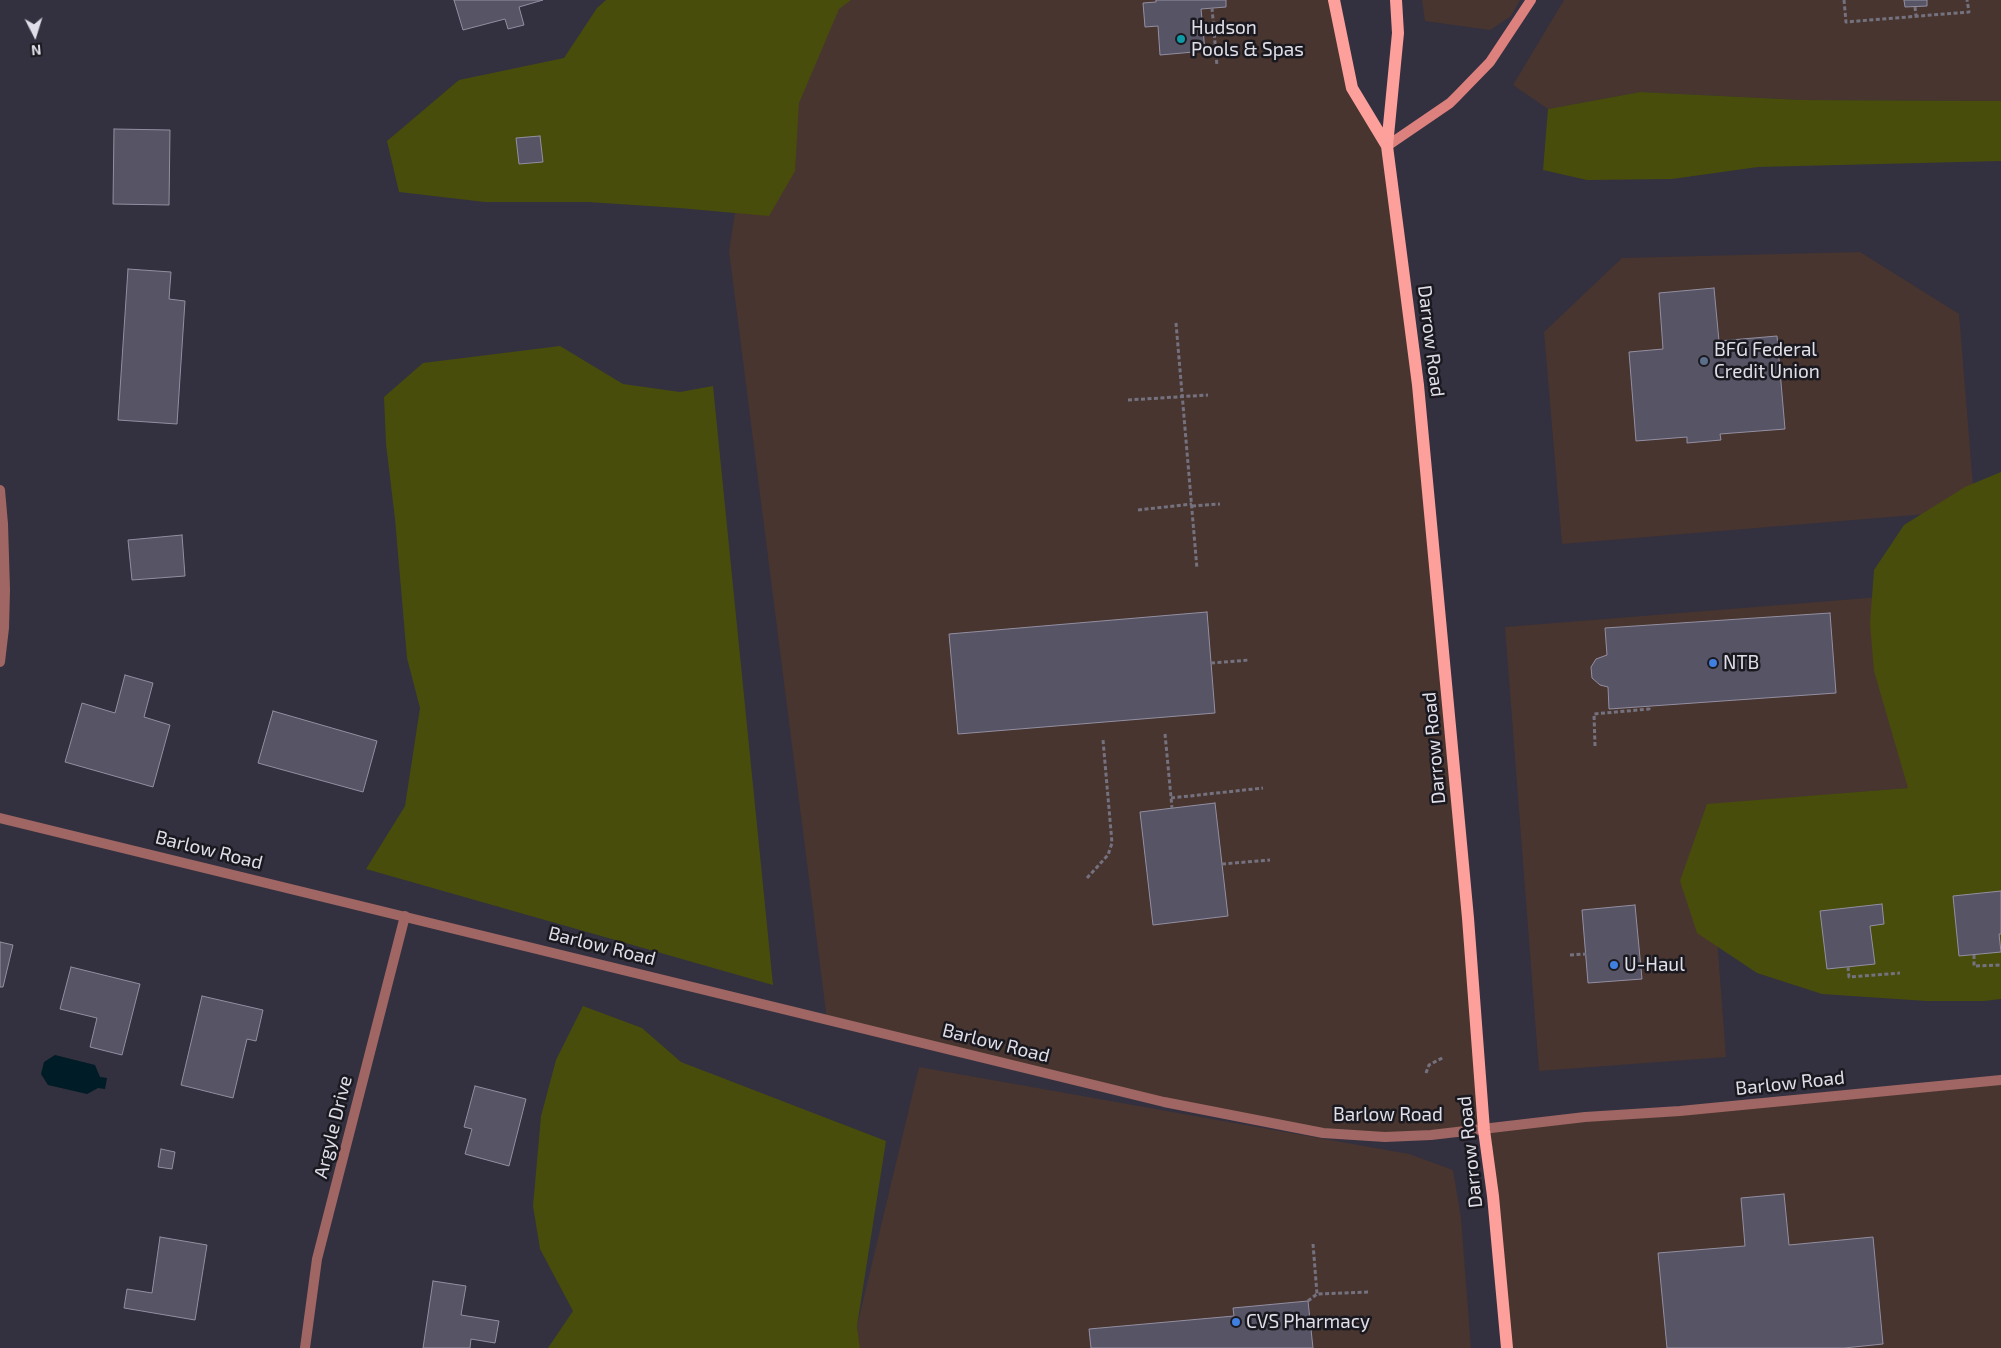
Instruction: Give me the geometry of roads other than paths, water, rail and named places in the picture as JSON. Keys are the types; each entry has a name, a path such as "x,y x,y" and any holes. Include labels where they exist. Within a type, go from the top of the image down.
{"main road":[{"name":"Darrow Road","path":"1334,0 1352,88 1387,146"},
{"name":"Darrow Road","path":"1396,0 1398,33 1387,146 1418,385 1437,570 1468,918 1484,1130 1494,1196 1507,1348"},
{"path":"1387,146 1450,103 1457,96 1490,62 1531,0"}],"street":[{"path":"0,490 5,590 4,628 0,662"},
{"name":"Barlow Road","path":"0,818 1173,1104 1323,1133 1385,1137 1431,1135 1585,1117 1680,1111 2001,1080"},
{"name":"Argyle Drive","path":"305,1348 317,1259 405,916"}],"water":[{"path":"55,1055 95,1065 100,1077 107,1078 105,1089 98,1088 87,1094 48,1085 41,1074 44,1062"}],"place":[{"name":"Hudson Pools & Spas","path":"1181,39"},
{"name":"BFG Federal Credit Union","path":"1704,361"},
{"name":"NTB","path":"1713,663"},
{"name":"U-Haul","path":"1614,965"},
{"name":"CVS Pharmacy","path":"1236,1322"}]}
